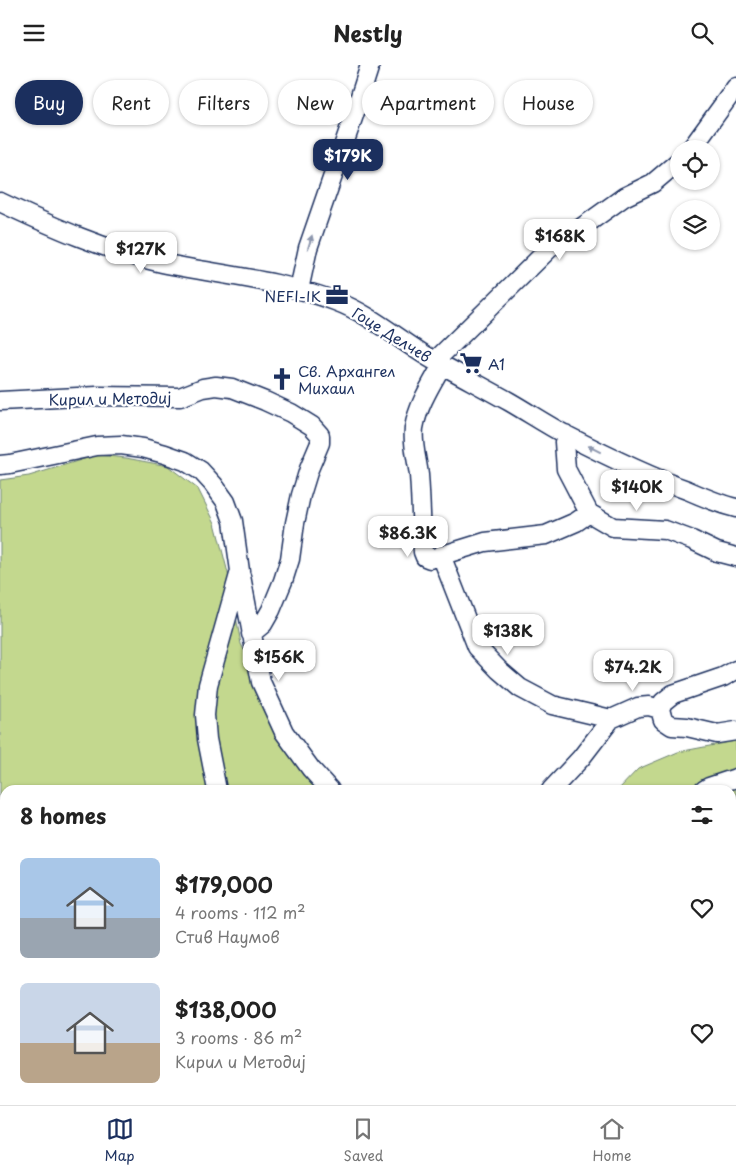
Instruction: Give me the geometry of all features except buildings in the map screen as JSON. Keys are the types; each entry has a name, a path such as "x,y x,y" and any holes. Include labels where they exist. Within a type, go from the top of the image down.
{"street":[{"path":"299,290 308,248 370,65"},
{"path":"697,140 736,87"},
{"path":"588,513 576,523 546,535 485,542 430,559 425,557 423,552 419,474 414,427 419,410 439,363 554,244 578,230 624,197 653,183 670,169"},
{"name":"Гоце Делчев","path":"0,202 43,223 133,255 162,263 257,280 336,301 364,314 439,363 565,434 665,482 723,505 736,508"},
{"name":"Кирил и Методиј","path":"0,401 97,396 180,397 203,388 216,386 232,388 265,401 312,425 320,435 320,443 301,495 290,559 271,610 262,624 251,634"},
{"path":"565,434 564,454 566,469 588,513 613,527 665,530 717,552 736,557"},
{"path":"0,465 98,446 120,445 143,448 165,454 185,461 200,471 213,484 226,502 233,521 240,571 261,682 284,732 311,769 325,785"},
{"path":"442,555 477,647 499,670 520,688 552,705 611,719"},
{"path":"216,785 207,739 205,715 208,685 240,571"},
{"path":"736,670 722,677 673,693 663,702 660,709 663,719 672,726 686,727 718,735 736,731"},
{"path":"556,785 581,758 611,719 638,707 649,706 660,709"},
{"path":"715,785 736,778"}],"green space":[{"path":"97,455 168,466 198,489 215,523 228,573 241,644 273,709 326,785 0,785 0,480 29,476"},
{"path":"736,741 736,785 623,785 638,769 678,752"}],"place":[{"name":"NEFI-IK","path":"337,295"},
{"name":"A1","path":"471,363"},
{"name":"Св. Архангел Михаил","path":"282,379"}]}
